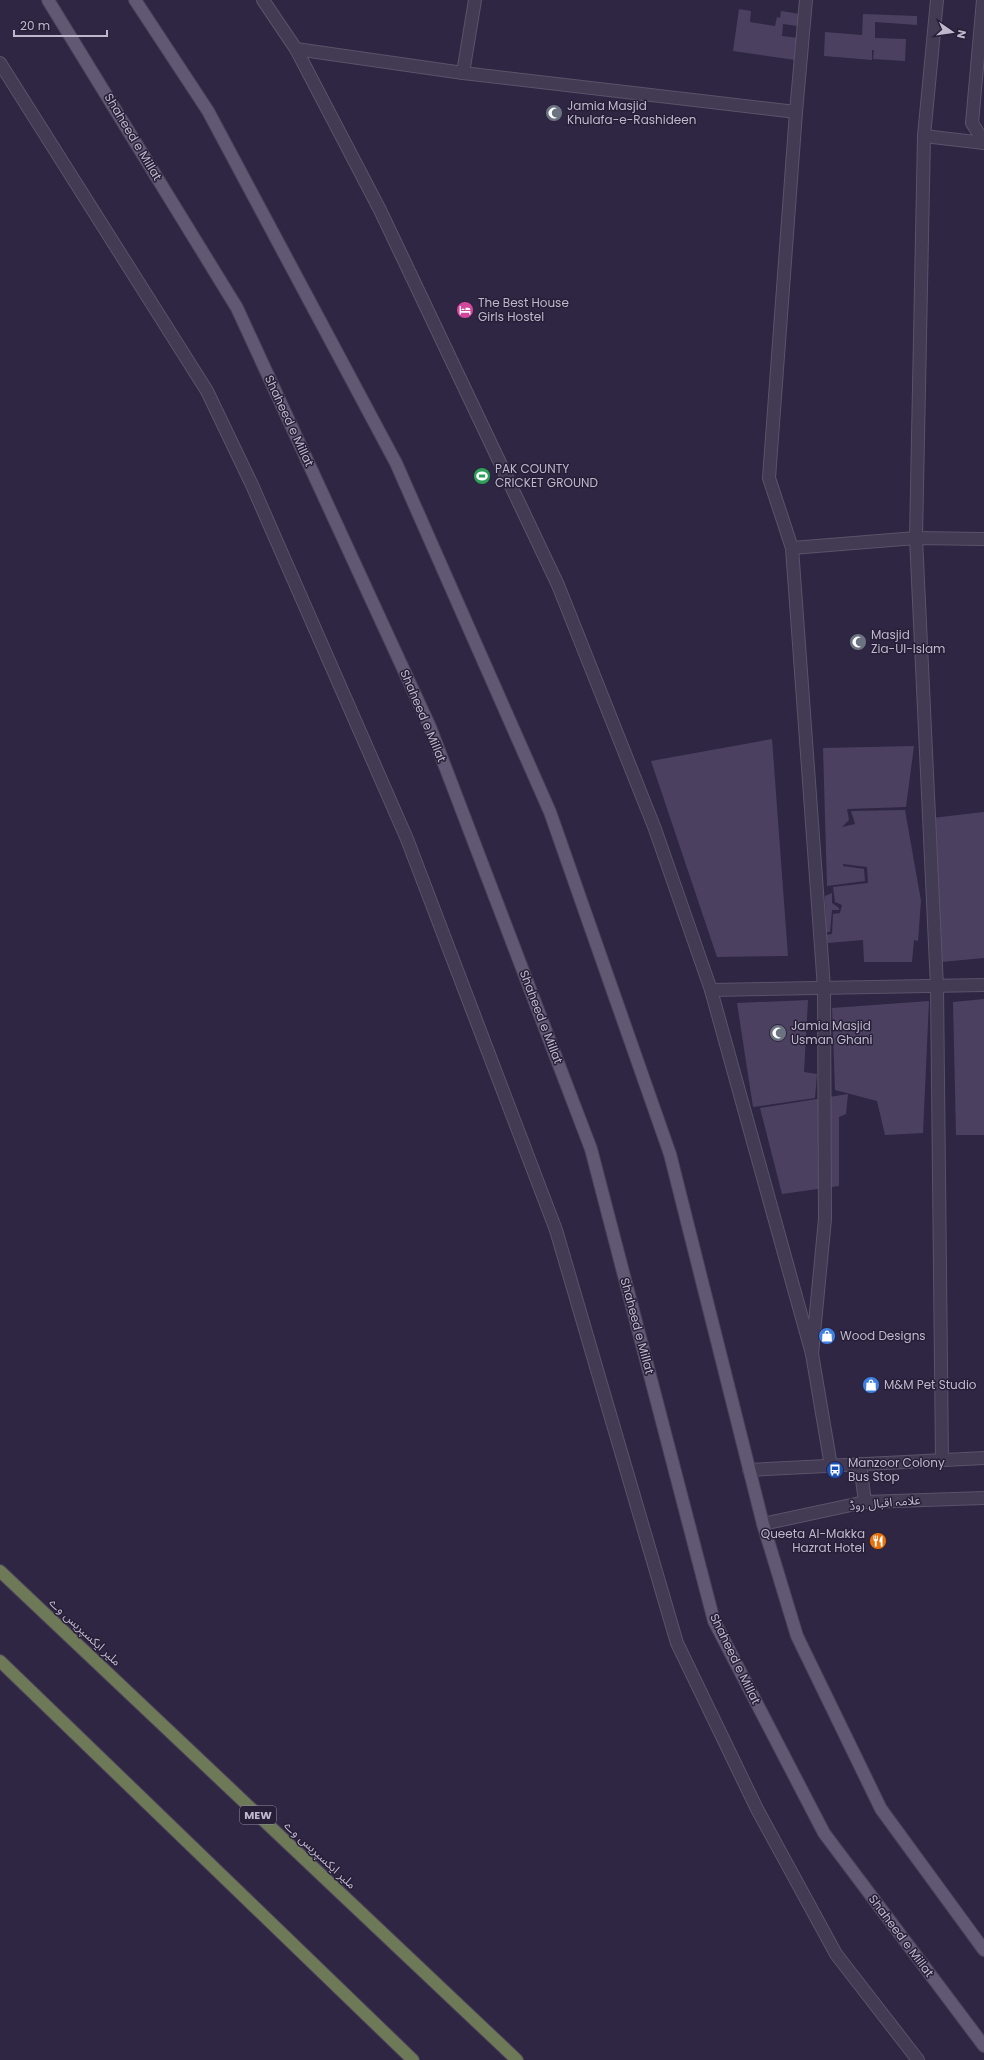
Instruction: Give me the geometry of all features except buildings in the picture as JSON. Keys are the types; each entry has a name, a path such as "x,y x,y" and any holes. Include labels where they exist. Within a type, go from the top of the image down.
{"highway":[{"name":"ملیر ایکسپریس وے","path":"0,1571 517,2060"},
{"path":"0,1661 413,2060"}],"main road":[{"name":"Shaheed e Millat","path":"48,0 237,308 430,726 592,1149 714,1621 824,1834 984,2046"},
{"path":"136,0 208,111 396,463 550,812 670,1154 763,1524 797,1636 881,1809 984,1950"}],"street":[{"path":"263,0 296,48 380,210 558,585 655,829 711,990 812,1354 831,1466"},
{"path":"463,73 475,0"},
{"path":"806,0 796,112 769,478 792,548 824,988 825,1219 812,1354"},
{"path":"937,0 924,136 916,538 937,987 942,1460"},
{"path":"983,0 972,123 984,142"},
{"path":"296,48 463,73 796,112"},
{"path":"0,63 207,391 252,485 407,839 556,1230 677,1643 757,1809 836,1954 918,2060"},
{"path":"924,136 984,142"},
{"path":"792,548 916,538 984,539"},
{"path":"711,990 984,985"},
{"path":"749,1470 984,1458"},
{"path":"860,1464 865,1502"},
{"name":"علامہ اقبال روڈ","path":"763,1524 865,1502 984,1498"}],"place":[{"name":"Jamia Masjid Khulafa-e-Rashideen","path":"554,113"},
{"name":"The Best House Girls Hostel","path":"465,310"},
{"name":"PAK COUNTY CRICKET GROUND","path":"482,476"},
{"name":"Masjid Zia-Ul-Islam","path":"858,642"},
{"name":"Jamia Masjid Usman Ghani","path":"778,1033"},
{"name":"Wood Designs","path":"827,1336"},
{"name":"M&M Pet Studio","path":"871,1385"},
{"name":"Manzoor Colony Bus Stop","path":"835,1470"},
{"name":"Queeta Al-Makka Hazrat Hotel","path":"878,1541"}]}
